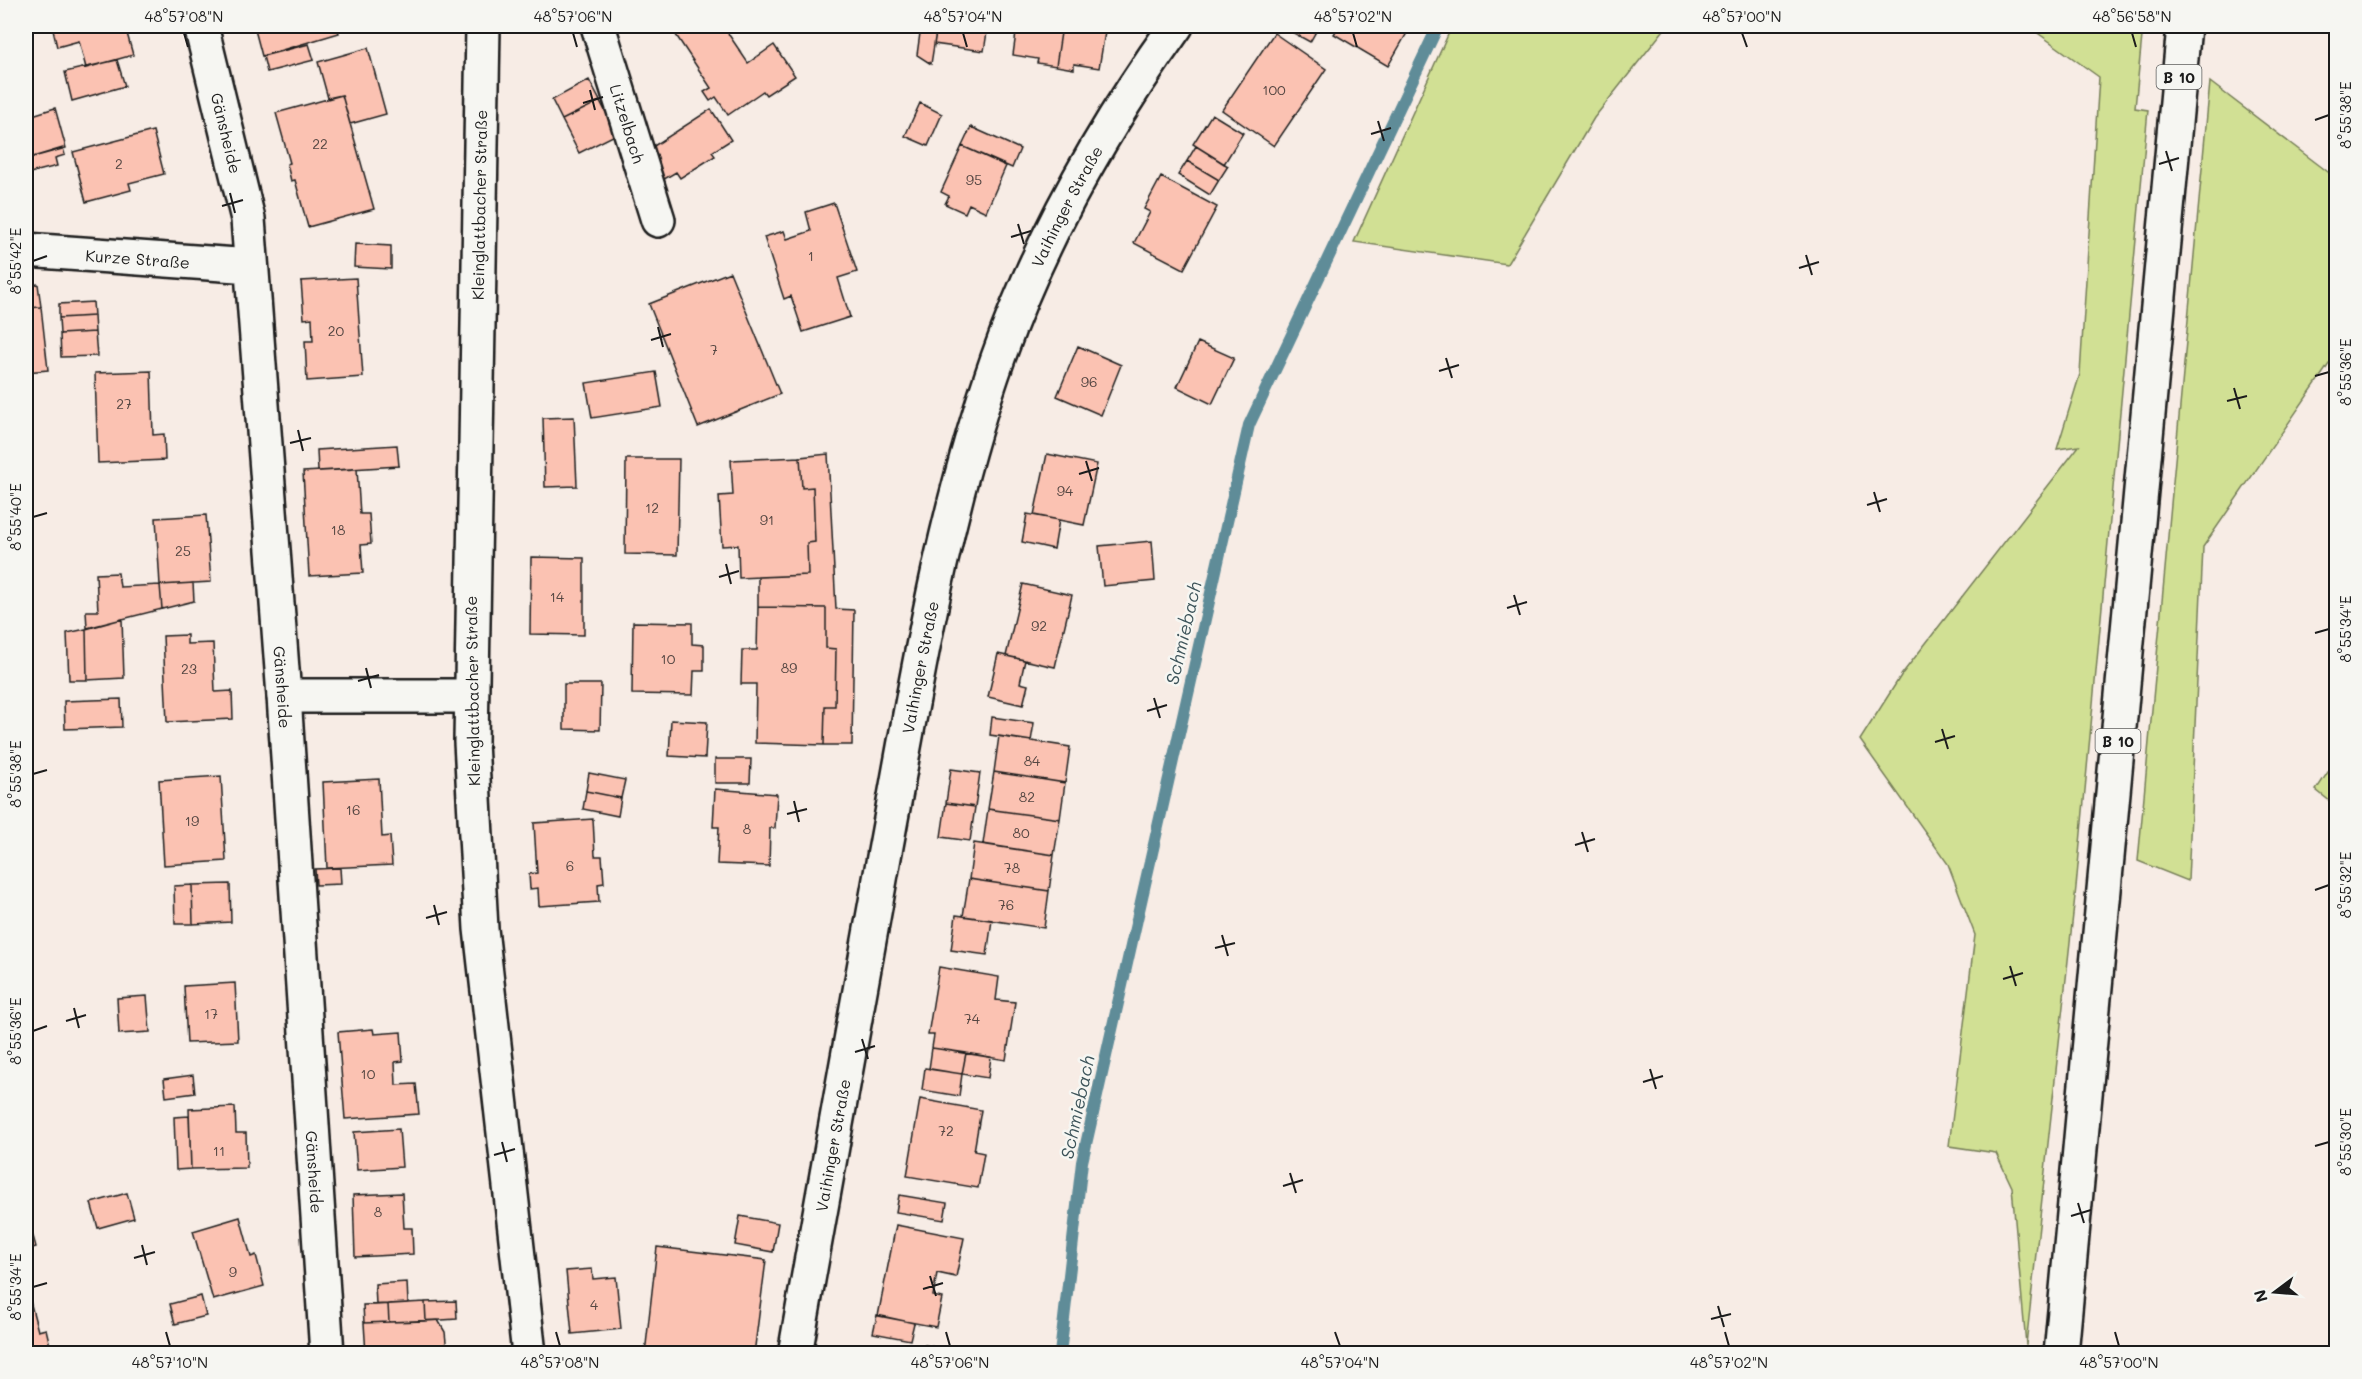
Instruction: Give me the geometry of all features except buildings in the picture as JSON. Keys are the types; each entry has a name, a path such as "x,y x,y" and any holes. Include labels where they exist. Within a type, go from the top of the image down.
{"street":[{"name":"Gänsheide","path":"201,26 248,219 284,696 327,1353"},
{"name":"Kleinglattbacher Straße","path":"483,26 469,696 481,929 529,1353"},
{"name":"Litzelbach","path":"598,26 658,220"},
{"name":"Vaihinger Straße","path":"795,1353 903,752 940,568 967,456 998,358 1039,257 1125,97 1176,26"},
{"name":"B 10","path":"2061,1353 2184,26"},
{"name":"Kurze Straße","path":"26,250 251,266"},
{"path":"284,696 469,696"}],"green space":[{"path":"1452,26 1667,26 1594,118 1507,264 1354,242"},
{"path":"2028,26 2143,26 2135,108 2148,110 2076,887 2026,1345 2012,1187 1996,1153 1949,1146 1975,935 1948,864 1860,740 1902,674 2079,446 2057,449 2080,374 2099,77"},
{"path":"2210,82 2336,178 2336,354 2203,547 2188,881 2138,861"},
{"path":"2336,760 2336,806 2316,790"}],"waterway":[{"name":"Schmiebach","path":"1060,1354 1082,1162 1249,425 1438,26"}]}
